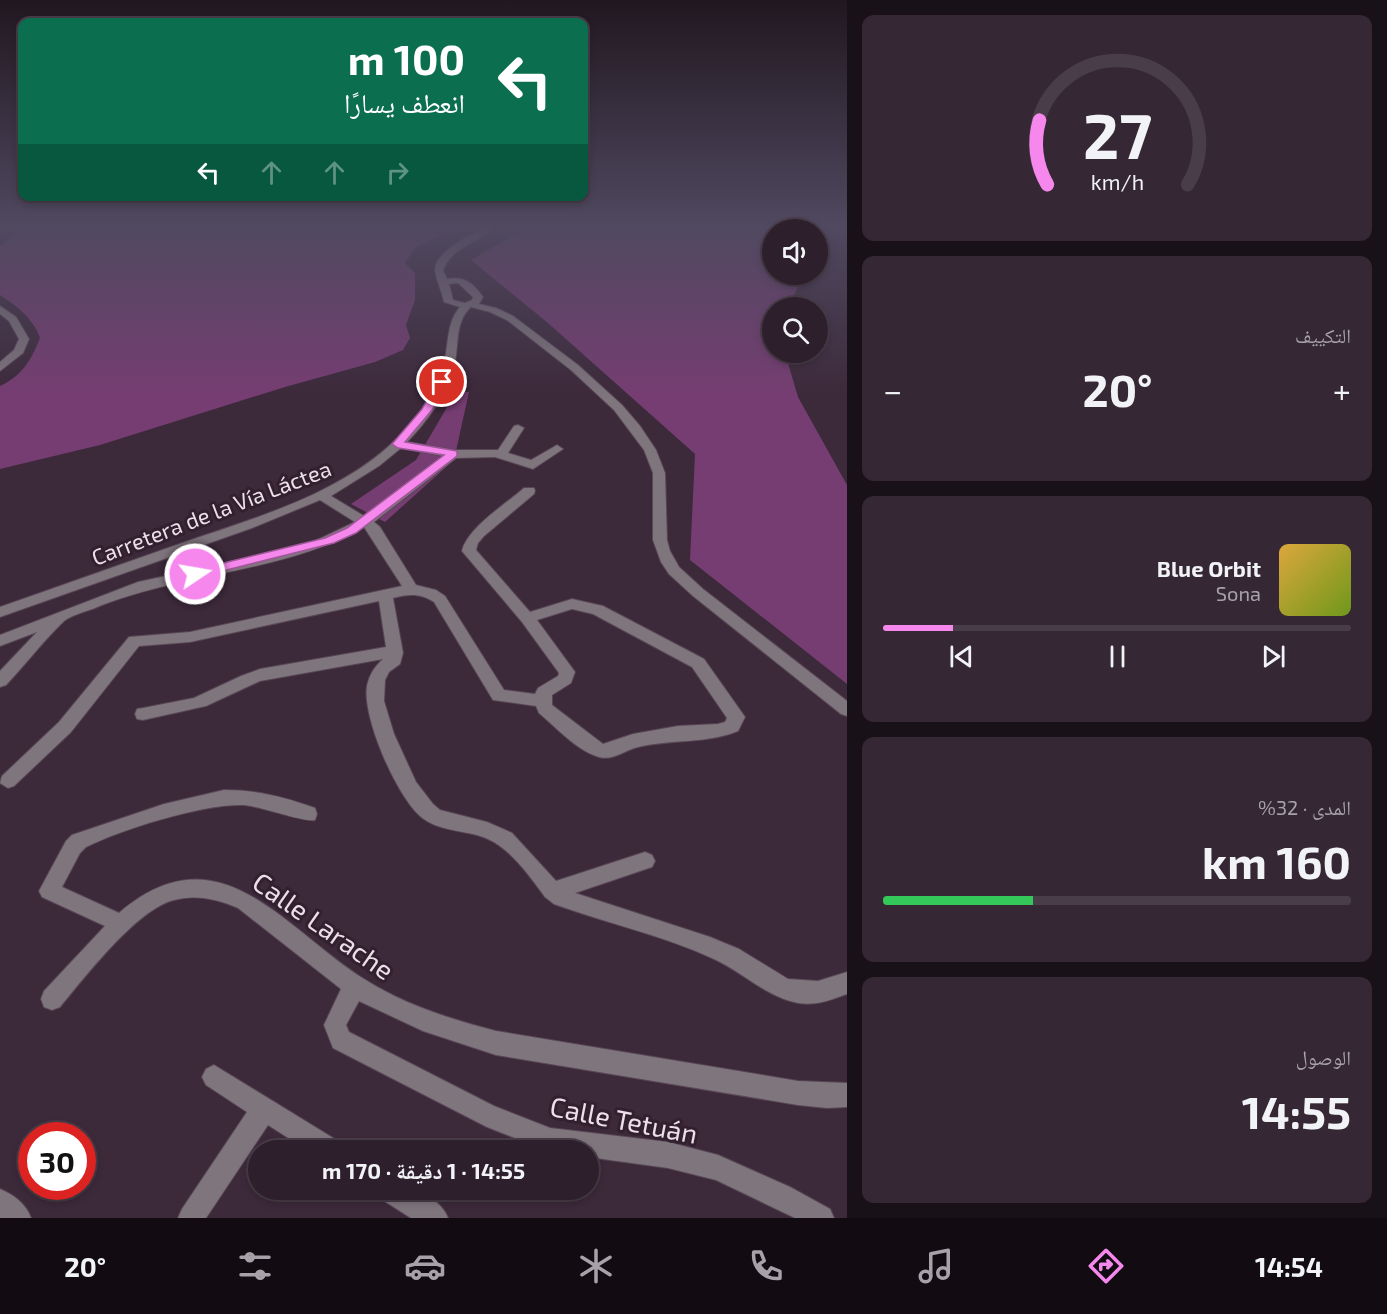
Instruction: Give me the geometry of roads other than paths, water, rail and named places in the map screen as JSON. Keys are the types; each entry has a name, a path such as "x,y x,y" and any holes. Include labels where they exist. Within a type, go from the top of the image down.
{"street":[{"path":"445,285 456,321"},
{"path":"467,285 474,291 489,297 510,318 605,395 641,433 652,450 660,479 658,526 661,550 669,563 701,595 847,710"},
{"path":"456,321 459,313 478,300 474,291"},
{"path":"449,302 493,310 510,318"},
{"path":"0,309 13,319 24,339 19,351 0,368"},
{"name":"Carretera de la Vía Láctea","path":"0,612 322,496 343,486 398,444 427,410 447,371 453,353 456,321"},
{"path":"501,454 518,428"},
{"path":"398,444 453,454 487,452 501,454 533,465 557,449"},
{"path":"0,641 161,581 308,547 351,531 453,454"},
{"path":"527,618 572,604 598,610 698,663 736,717 732,726 720,731 678,733 633,741 613,750 602,751 592,747 545,709 542,701 544,692 565,679 567,672 527,618 470,551 471,542 479,533 529,491"},
{"path":"322,496 373,527 411,590"},
{"path":"8,781 65,727 128,646 135,641 190,637 411,590 431,593 440,599 499,696 508,699 542,701"},
{"path":"385,595 395,653 394,660 383,665 375,687 376,703 389,743 408,786 426,810 440,818 496,834 515,847 552,891 589,907 692,939 732,956 759,974 796,992 820,994 847,983"},
{"path":"0,681 59,619"},
{"path":"143,714 193,705 207,700 244,679 260,675 395,653"},
{"path":"122,924 49,891 79,840 187,804 219,797 251,796 280,802 308,814"},
{"path":"552,891 645,861"},
{"name":"Calle Larache","path":"52,999 122,924 142,907 165,893 195,889 225,892 245,901 356,986 405,1012 457,1033 496,1042 798,1093 827,1096 847,1095"},
{"name":"Calle Tetuán","path":"356,986 340,1010 335,1025 341,1040 487,1115 550,1140 668,1155 718,1168 781,1196 821,1218"},
{"path":"214,1077 313,1140"},
{"path":"191,1218 264,1109"},
{"path":"406,1200 435,1218"},
{"path":"0,1202 18,1218"}]}
